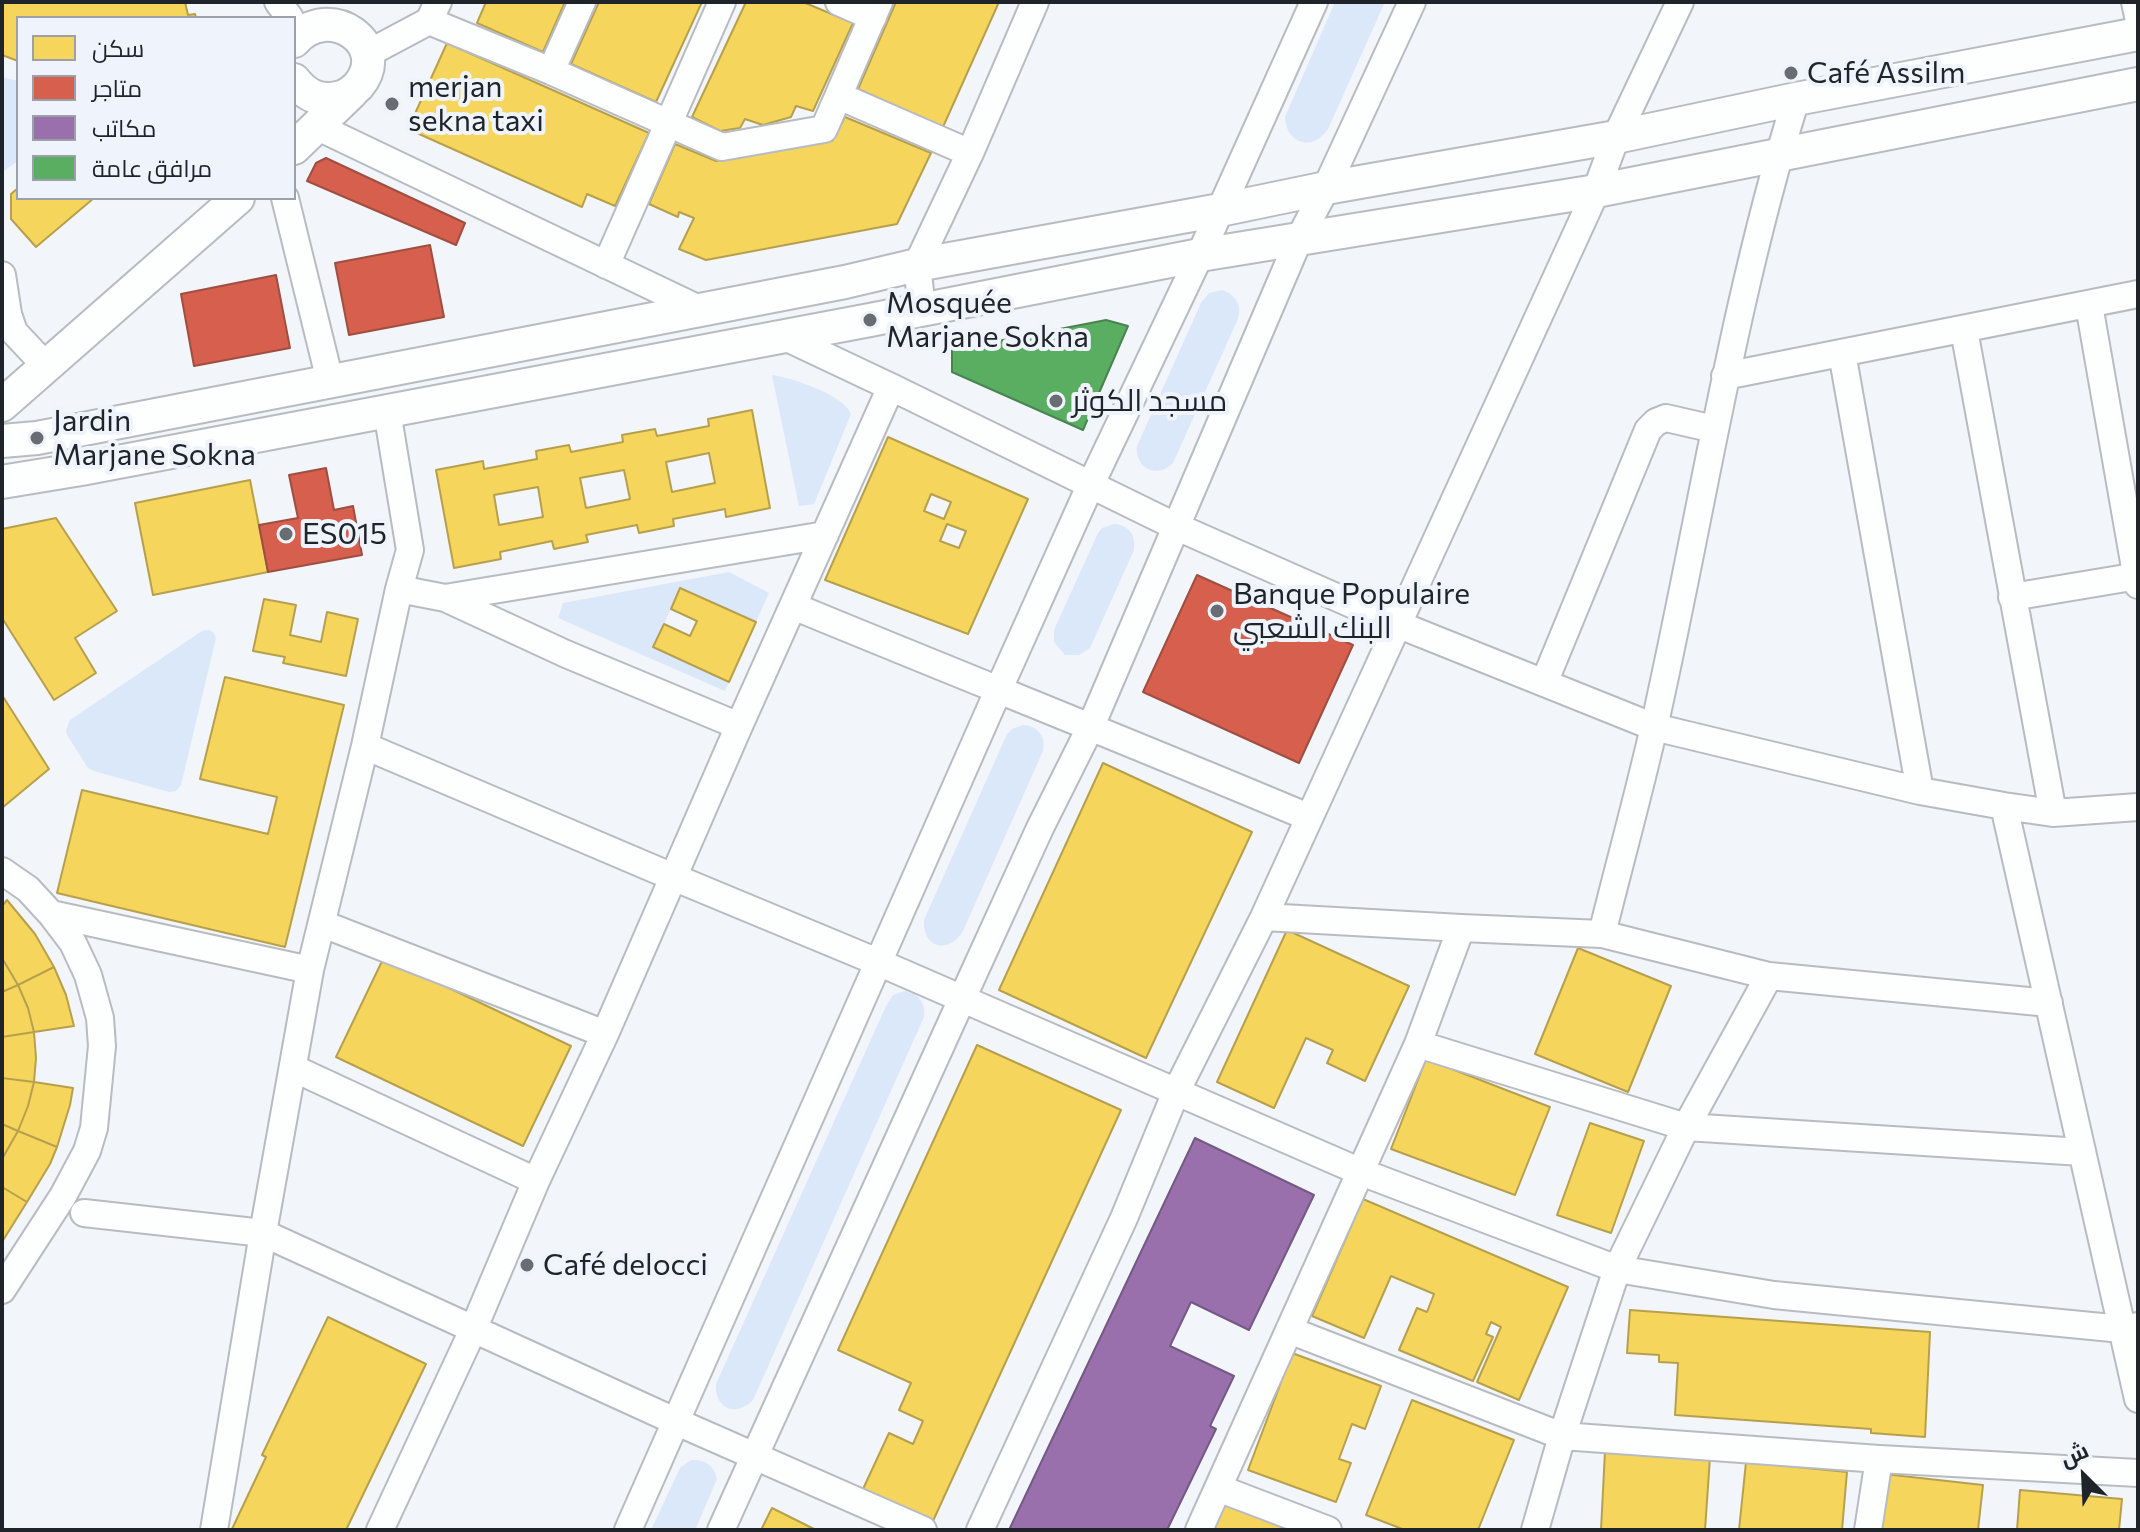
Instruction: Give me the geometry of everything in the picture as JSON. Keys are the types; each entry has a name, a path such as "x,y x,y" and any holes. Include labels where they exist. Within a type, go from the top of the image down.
{"street":[{"path":"301,132 353,91 367,68 362,43 343,2"},
{"path":"551,71 582,2"},
{"path":"606,265 722,2"},
{"path":"362,43 434,12 551,71 722,147 824,129 876,9 839,2"},
{"path":"922,309 917,265 970,153 1035,2"},
{"path":"628,1530 1090,486 1200,255 1314,2"},
{"path":"721,1530 1040,828 1091,726 1299,239 1326,188 1412,2"},
{"path":"980,1530 1124,1218 1176,1092 1264,917 1680,2"},
{"path":"2135,2 2138,16"},
{"path":"300,25 334,21 346,25 362,43"},
{"path":"2,441 37,438 845,282 917,265 1616,137 1796,99 2138,34"},
{"path":"296,82 314,97 328,100 341,98 353,91"},
{"path":"2,482 1200,255 1596,191 2138,84"},
{"path":"839,96 970,153"},
{"path":"296,99 301,132"},
{"path":"1602,934 1654,727 1725,376 1779,154 1796,99"},
{"path":"301,132 606,265 699,309"},
{"path":"2,405 236,200"},
{"path":"285,200 330,381"},
{"path":"2,275 14,332 46,366"},
{"path":"1725,376 2138,294"},
{"path":"2012,597 2137,579 2089,305"},
{"path":"1964,330 2053,813"},
{"path":"783,336 1175,526 1397,624 1654,727 1920,791 2004,806 2053,813 2138,807"},
{"path":"1842,353 1920,791"},
{"path":"380,1530 473,1330 536,1181 605,1034 891,387"},
{"path":"214,1530 310,970 410,550 387,411"},
{"path":"1544,683 1648,430 1666,418 1714,429"},
{"path":"445,598 825,535"},
{"path":"399,589 445,598 566,654 739,726"},
{"path":"793,606 1308,817"},
{"path":"365,746 880,963 1361,1172 1617,1269 1774,1295 2130,1328"},
{"path":"2004,806 2082,1152 2130,1328 2138,1399"},
{"path":"2,1290 63,1196 87,1151 94,1128 102,1046 100,1018 88,975 73,943 28,889 3,873"},
{"path":"51,914 310,970"},
{"path":"1264,917 1602,934 1769,976 2049,1003"},
{"path":"323,924 605,1034"},
{"path":"1199,1530 1418,1044 1461,928"},
{"path":"1535,1530 1562,1436 1617,1269 1686,1127 1769,976"},
{"path":"1418,1044 1686,1127 2082,1152"},
{"path":"293,1068 536,1181"},
{"path":"84,1213 263,1233 677,1422 923,1530"},
{"path":"1289,1330 1562,1436 1879,1459 2138,1473"},
{"path":"1868,1530 1879,1459"},
{"path":"1218,1488 1328,1530"}],"shaded area":[{"path":"1335,2 1385,2 1328,129 1315,141 1301,142 1290,134 1285,117"},
{"path":"2,77 16,80 16,162 2,172"},
{"path":"1222,290 1237,301 1238,319 1173,463 1160,470 1148,469 1140,461 1137,446 1201,303 1209,293"},
{"path":"772,375 804,383 828,394 851,414 814,504 799,506"},
{"path":"1114,524 1124,526 1130,532 1134,550 1090,648 1079,655 1065,655 1054,642 1054,630 1098,533"},
{"path":"729,572 769,593 756,622 680,588 654,647 729,682 725,691 558,618 563,603"},
{"path":"209,630 216,638 181,785 176,791 169,792 88,768 67,735 70,720 202,631"},
{"path":"1023,725 1033,727 1040,733 1043,751 963,931 951,943 938,945 927,937 924,920 1007,734"},
{"path":"905,991 920,1000 924,1017 753,1400 740,1408 727,1408 719,1399 716,1384 886,1006 893,995"},
{"path":"691,1460 708,1464 717,1479 695,1530 651,1530 680,1468"}],"building: سكن":[{"path":"2,2 185,2 188,15 196,16 16,16 16,60 2,55"},
{"path":"486,2 565,2 543,52 477,23"},
{"path":"599,2 702,2 656,102 571,64"},
{"path":"746,2 803,2 853,23 813,111 796,106 791,117 763,125 745,119 740,128 720,131 692,117"},
{"path":"896,2 999,2 943,127 858,89"},
{"path":"447,43 649,133 615,206 587,194 582,207 408,129"},
{"path":"845,117 931,153 897,224 706,260 679,249 694,218 679,212 678,217 649,204 675,144 716,161 832,141"},
{"path":"16,190 16,200 92,200 36,247 11,219 11,194"},
{"path":"752,410 770,508 726,517 725,509 673,519 674,526 639,533 637,525 586,535 588,542 554,549 552,541 500,552 501,559 454,568 436,470 483,461 484,469 537,459 536,451 569,445 571,452 623,442 622,435 655,429 657,436 709,426 708,419","holes":["709,453 715,483 672,492 666,462","624,470 630,499 586,508 580,478","538,487 543,517 499,525 494,495"]},
{"path":"888,437 1028,499 968,634 825,580","holes":["931,494 951,502 944,519 924,511","947,524 966,531 959,548 940,541"]},
{"path":"250,480 268,572 153,595 135,503"},
{"path":"56,518 117,611 75,638 96,673 54,700 2,618 2,529"},
{"path":"680,588 756,622 729,682 653,647 664,624 690,636 697,621 671,609"},
{"path":"264,599 296,605 290,635 321,642 327,612 358,619 346,676 283,663 285,657 253,651"},
{"path":"225,677 344,705 285,947 57,893 82,790 268,834 277,797 200,779"},
{"path":"2,695 49,769 2,808"},
{"path":"1103,763 1252,832 1146,1058 999,990"},
{"path":"7,900 35,934 54,967 18,985 2,958 2,906"},
{"path":"1287,930 1409,986 1365,1081 1327,1063 1333,1050 1306,1038 1274,1108 1217,1082"},
{"path":"1578,948 1671,986 1628,1092 1535,1054"},
{"path":"384,957 571,1046 523,1146 336,1057"},
{"path":"2,958 18,985 2,992"},
{"path":"54,967 74,1026 34,1032 18,985"},
{"path":"18,985 34,1032 2,1037 2,992"},
{"path":"34,1032 34,1082 2,1078 2,1037"},
{"path":"977,1045 1121,1110 933,1521 863,1489 889,1433 913,1444 923,1421 899,1410 911,1383 838,1350"},
{"path":"1426,1059 1550,1107 1515,1195 1391,1149"},
{"path":"2,1078 34,1082 18,1131 2,1124"},
{"path":"34,1082 73,1088 57,1147 18,1131"},
{"path":"1590,1123 1644,1141 1611,1233 1557,1215"},
{"path":"2,1124 18,1131 2,1159"},
{"path":"18,1131 57,1147 27,1202 2,1187 2,1159"},
{"path":"2,1187 27,1202 2,1242"},
{"path":"1363,1199 1568,1287 1519,1400 1477,1382 1501,1327 1491,1322 1486,1334 1493,1337 1473,1381 1399,1350 1417,1308 1427,1312 1434,1294 1391,1276 1364,1338 1312,1316"},
{"path":"1630,1310 1930,1332 1925,1437 1871,1433 1871,1429 1675,1415 1678,1363 1659,1362 1659,1355 1627,1353"},
{"path":"328,1317 426,1364 346,1530 234,1530 266,1457 262,1455"},
{"path":"1292,1353 1381,1386 1365,1429 1352,1424 1339,1459 1351,1463 1336,1502 1248,1470"},
{"path":"1412,1400 1514,1440 1478,1530 1405,1530 1366,1515"},
{"path":"1605,1451 1710,1457 1705,1530 1601,1530"},
{"path":"1746,1462 1847,1472 1842,1530 1739,1530"},
{"path":"1884,1474 1983,1485 1978,1530 1878,1530"},
{"path":"2020,1490 2122,1499 2119,1530 2017,1530"},
{"path":"1224,1501 1301,1530 1213,1530"},
{"path":"772,1508 816,1530 761,1530"}],"building: متاجر":[{"path":"326,158 465,223 456,245 307,181 316,163"},
{"path":"430,245 444,317 349,335 335,263"},
{"path":"276,275 290,348 194,366 181,294"},
{"path":"326,468 334,510 353,506 362,555 268,572 259,525 298,518 289,475"},
{"path":"1197,575 1353,645 1299,763 1143,692"}],"building: مكاتب":[{"path":"1195,1138 1314,1195 1249,1330 1191,1302 1170,1346 1234,1376 1210,1426 1216,1429 1167,1530 1009,1530"}],"building: مرافق عامة":[{"name":"مسجد الكوثر","path":"1106,320 1128,326 1083,430 952,372 952,350"}],"place":[{"name":"Café Assilm","path":"1791,73"},
{"name":"merjan sekna taxi","path":"392,104"},
{"name":"Mosquée Marjane Sokna","path":"870,320"},
{"name":"مسجد الكوثر","path":"1056,401"},
{"name":"Jardin Marjane Sokna","path":"37,438"},
{"name":"ES015","path":"286,534"},
{"name":"Banque Populaire البنك الشعبي","path":"1217,611"},
{"name":"Café delocci","path":"527,1265"}]}
